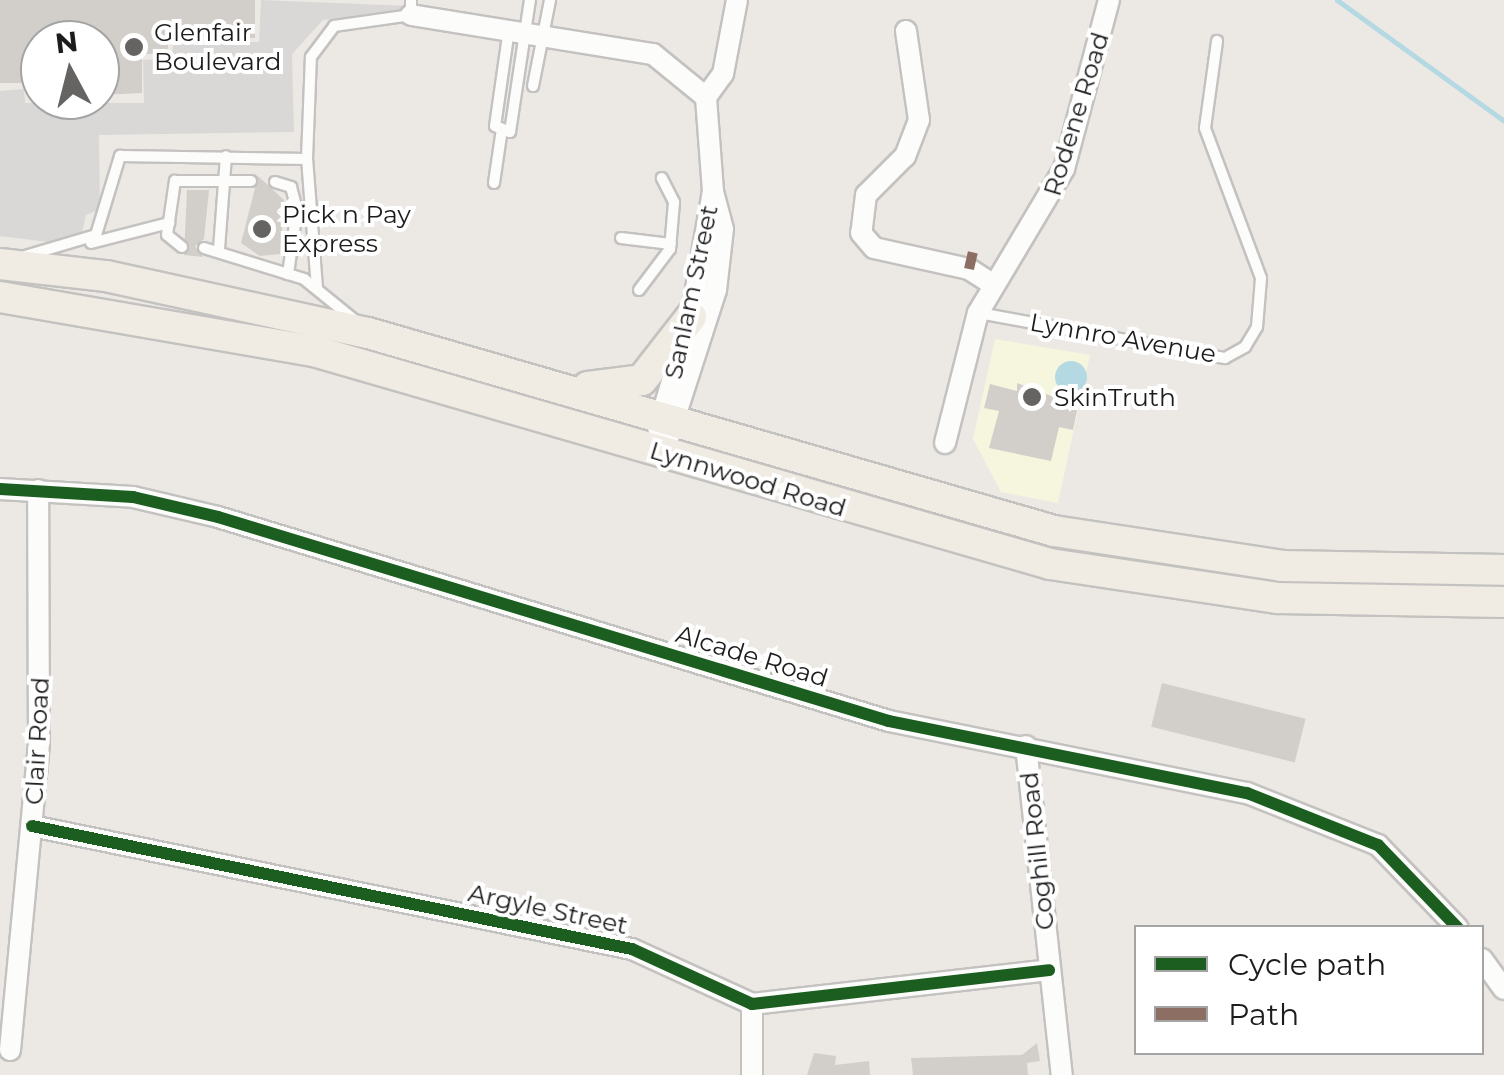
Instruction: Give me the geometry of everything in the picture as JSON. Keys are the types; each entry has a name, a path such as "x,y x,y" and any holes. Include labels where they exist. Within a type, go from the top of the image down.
{"main road":[{"name":"Lynnwood Road","path":"0,264 106,276 368,333 1054,531 1282,566 1504,570"},
{"name":"Lynnwood Road","path":"0,297 314,351 956,540 1173,586 1504,602"},
{"path":"545,384 642,380 691,317"}],"street":[{"path":"411,7 653,54 706,97 729,55 737,0"},
{"name":"Rodene Road","path":"945,443 978,313 1064,169 1109,0"},
{"path":"906,31 918,120 905,156 866,195 861,233 874,248 969,269 992,284"},
{"name":"Sanlam Street","path":"656,452 716,290 724,229 713,192 706,97"},
{"name":"Sanlam Street","path":"669,421 713,192"},
{"name":"Alcade Road","path":"0,489 133,496 218,517 889,721 1026,746 1314,814 1378,845 1455,925"},
{"name":"Clair Road","path":"10,1050 32,826 38,490"},
{"name":"Coghill Road","path":"1026,746 1062,1075"},
{"name":"Argyle Street","path":"32,826 632,950 752,1004"},
{"path":"1484,961 1501,980"},
{"path":"752,1075 752,1004 1049,970"}],"lane":[{"path":"502,129 518,84 530,0"},
{"path":"494,182 502,129 502,81 527,31 550,0"},
{"path":"317,288 307,159 307,70 325,36 362,16 411,7"},
{"path":"527,31 533,86"},
{"name":"Lynnro Avenue","path":"978,313 1225,358 1245,348 1257,326 1261,278 1205,128 1217,41"},
{"path":"502,81 518,84"},
{"path":"86,244 104,222 120,156 307,159"},
{"path":"219,249 226,156"},
{"path":"639,290 670,244 674,202 662,178"},
{"path":"182,247 168,241 175,181 250,180"},
{"path":"275,182 291,186 297,210 288,274"},
{"path":"0,264 168,222"},
{"path":"621,238 670,244"},
{"path":"204,248 219,249 252,269 288,274 317,288 368,333"}],"shaded area":[{"path":"261,0 435,7 323,20 292,54 294,132 99,135 100,209 86,215 82,233 48,242 0,236 0,91 20,89 20,120 120,120 120,103 144,103 143,60 172,58 173,43 259,42"},
{"name":"SkinTruth","path":"995,339 1090,355 1058,503 1001,492 973,439"}],"water":[{"path":"1071,361 1083,365 1087,377 1083,389 1071,393 1059,389 1055,377 1059,365"}],"building":[{"name":"Glenfair Boulevard","path":"0,0 255,0 255,38 168,37 168,54 142,54 142,93 120,94 120,20 20,20 20,83 0,83"},
{"name":"Pick n Pay Express","path":"258,176 284,200 280,254 260,256 241,243"},
{"path":"187,190 209,190 204,239 195,246 203,257 184,255"},
{"path":"1017,383 1078,406 1073,430 1059,427 1051,461 989,448 999,411 984,408 990,384 1017,391"},
{"path":"1162,683 1306,719 1295,762 1151,727"},
{"path":"1037,1043 1040,1061 1027,1063 1028,1075 913,1075 911,1058 1022,1055"},
{"path":"814,1053 836,1056 835,1065 869,1061 870,1075 807,1075"}],"waterway":[{"path":"1337,0 1504,121"}],"marked path":[{"path":"969,269 973,252"}],"cycle path":[{"path":"0,489 133,497 218,517 889,721 1247,793 1378,845 1455,925"},
{"path":"32,826 632,949 752,1004 1049,970"}],"place":[{"name":"Glenfair Boulevard","path":"134,47"},
{"name":"Pick n Pay Express","path":"262,229"},
{"name":"SkinTruth","path":"1032,397"}]}
